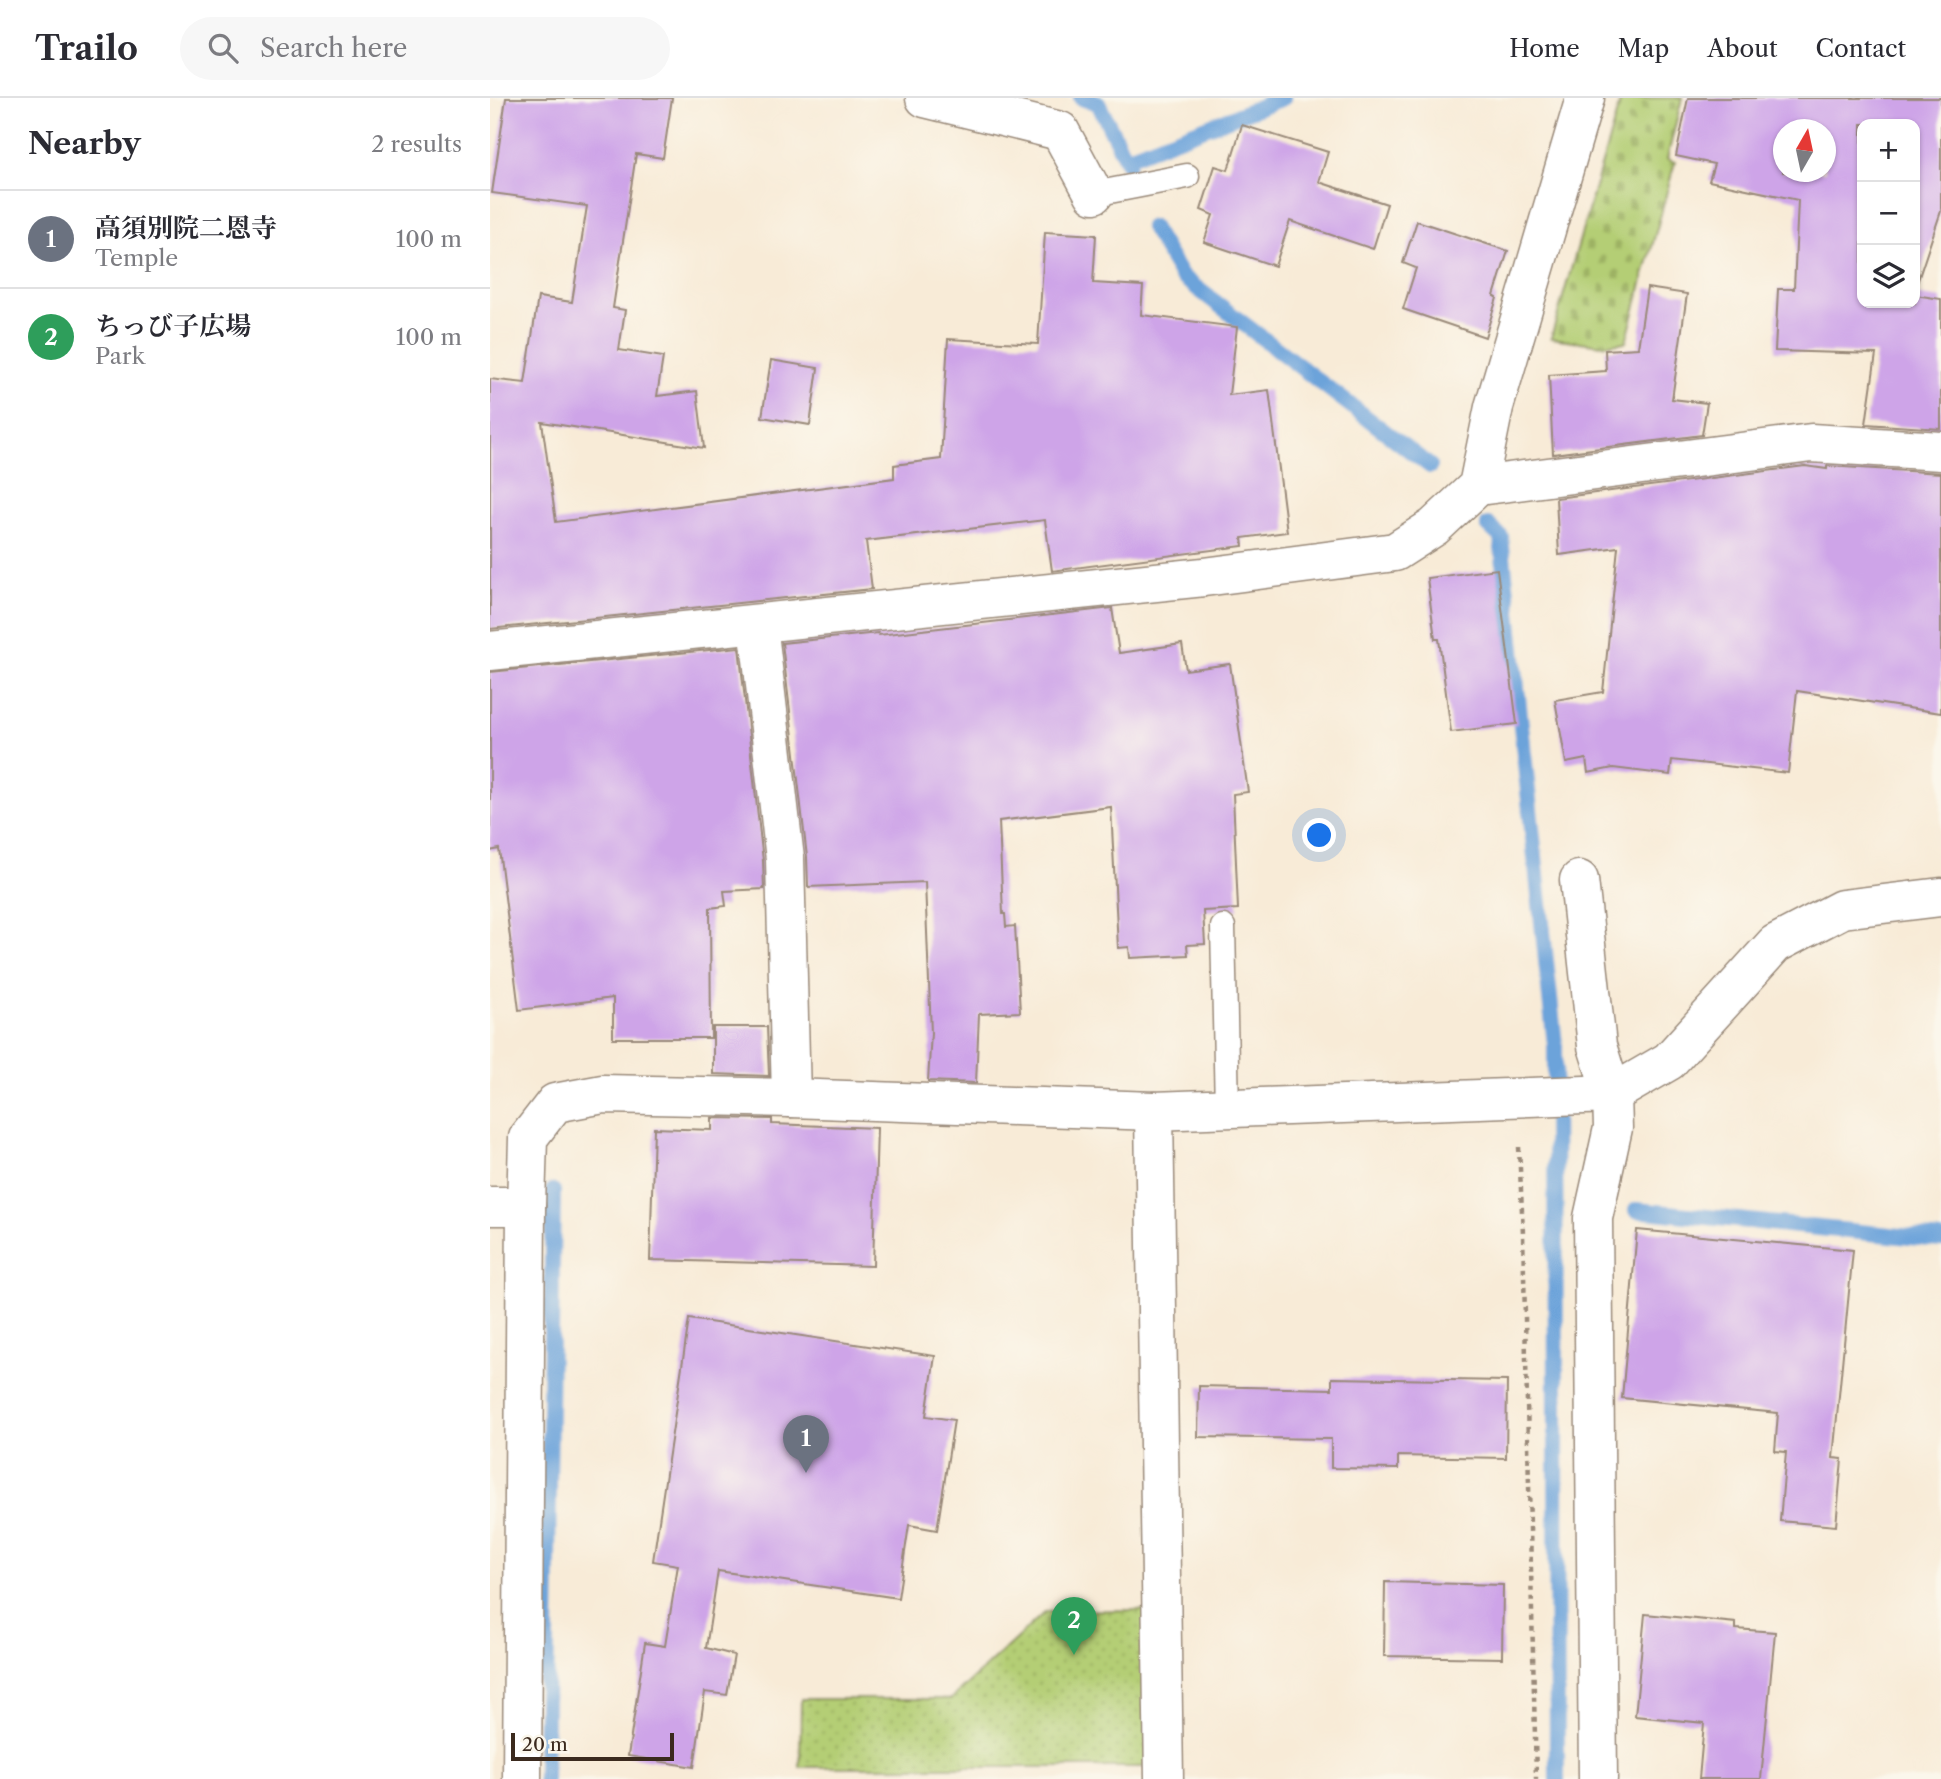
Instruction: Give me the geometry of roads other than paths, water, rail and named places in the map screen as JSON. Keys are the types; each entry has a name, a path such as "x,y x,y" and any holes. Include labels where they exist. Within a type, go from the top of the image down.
{"street":[{"path":"925,98 1060,131 1094,194"},
{"path":"490,651 1204,577 1395,552 1434,527 1478,486 1494,407 1585,98"},
{"path":"1478,486 1811,443 1941,451"},
{"path":"758,624 785,859 791,1097"},
{"path":"1578,880 1597,1046 1599,1095 1613,1128 1593,1218 1598,1779"},
{"path":"522,1779 508,1206 528,1138 555,1103 603,1094 791,1097 1154,1111 1599,1095 1669,1061 1775,944 1842,909 1941,897"},
{"path":"1154,1111 1164,1779"}],"lane":[{"path":"1094,194 1187,176"},
{"path":"1223,927 1227,1109"}],"waterway":[{"path":"1081,98 1098,103 1128,164"},
{"path":"1126,158 1283,98"},
{"path":"1152,227 1181,276 1430,466"},
{"path":"1488,525 1501,537 1555,1045 1557,1779"},
{"path":"545,1779 553,1191"},
{"path":"1636,1210 1941,1240"}],"place":[{"name":"高須別院二恩寺","path":"806,1473"},
{"name":"ちっび子広場","path":"1074,1655"}]}
